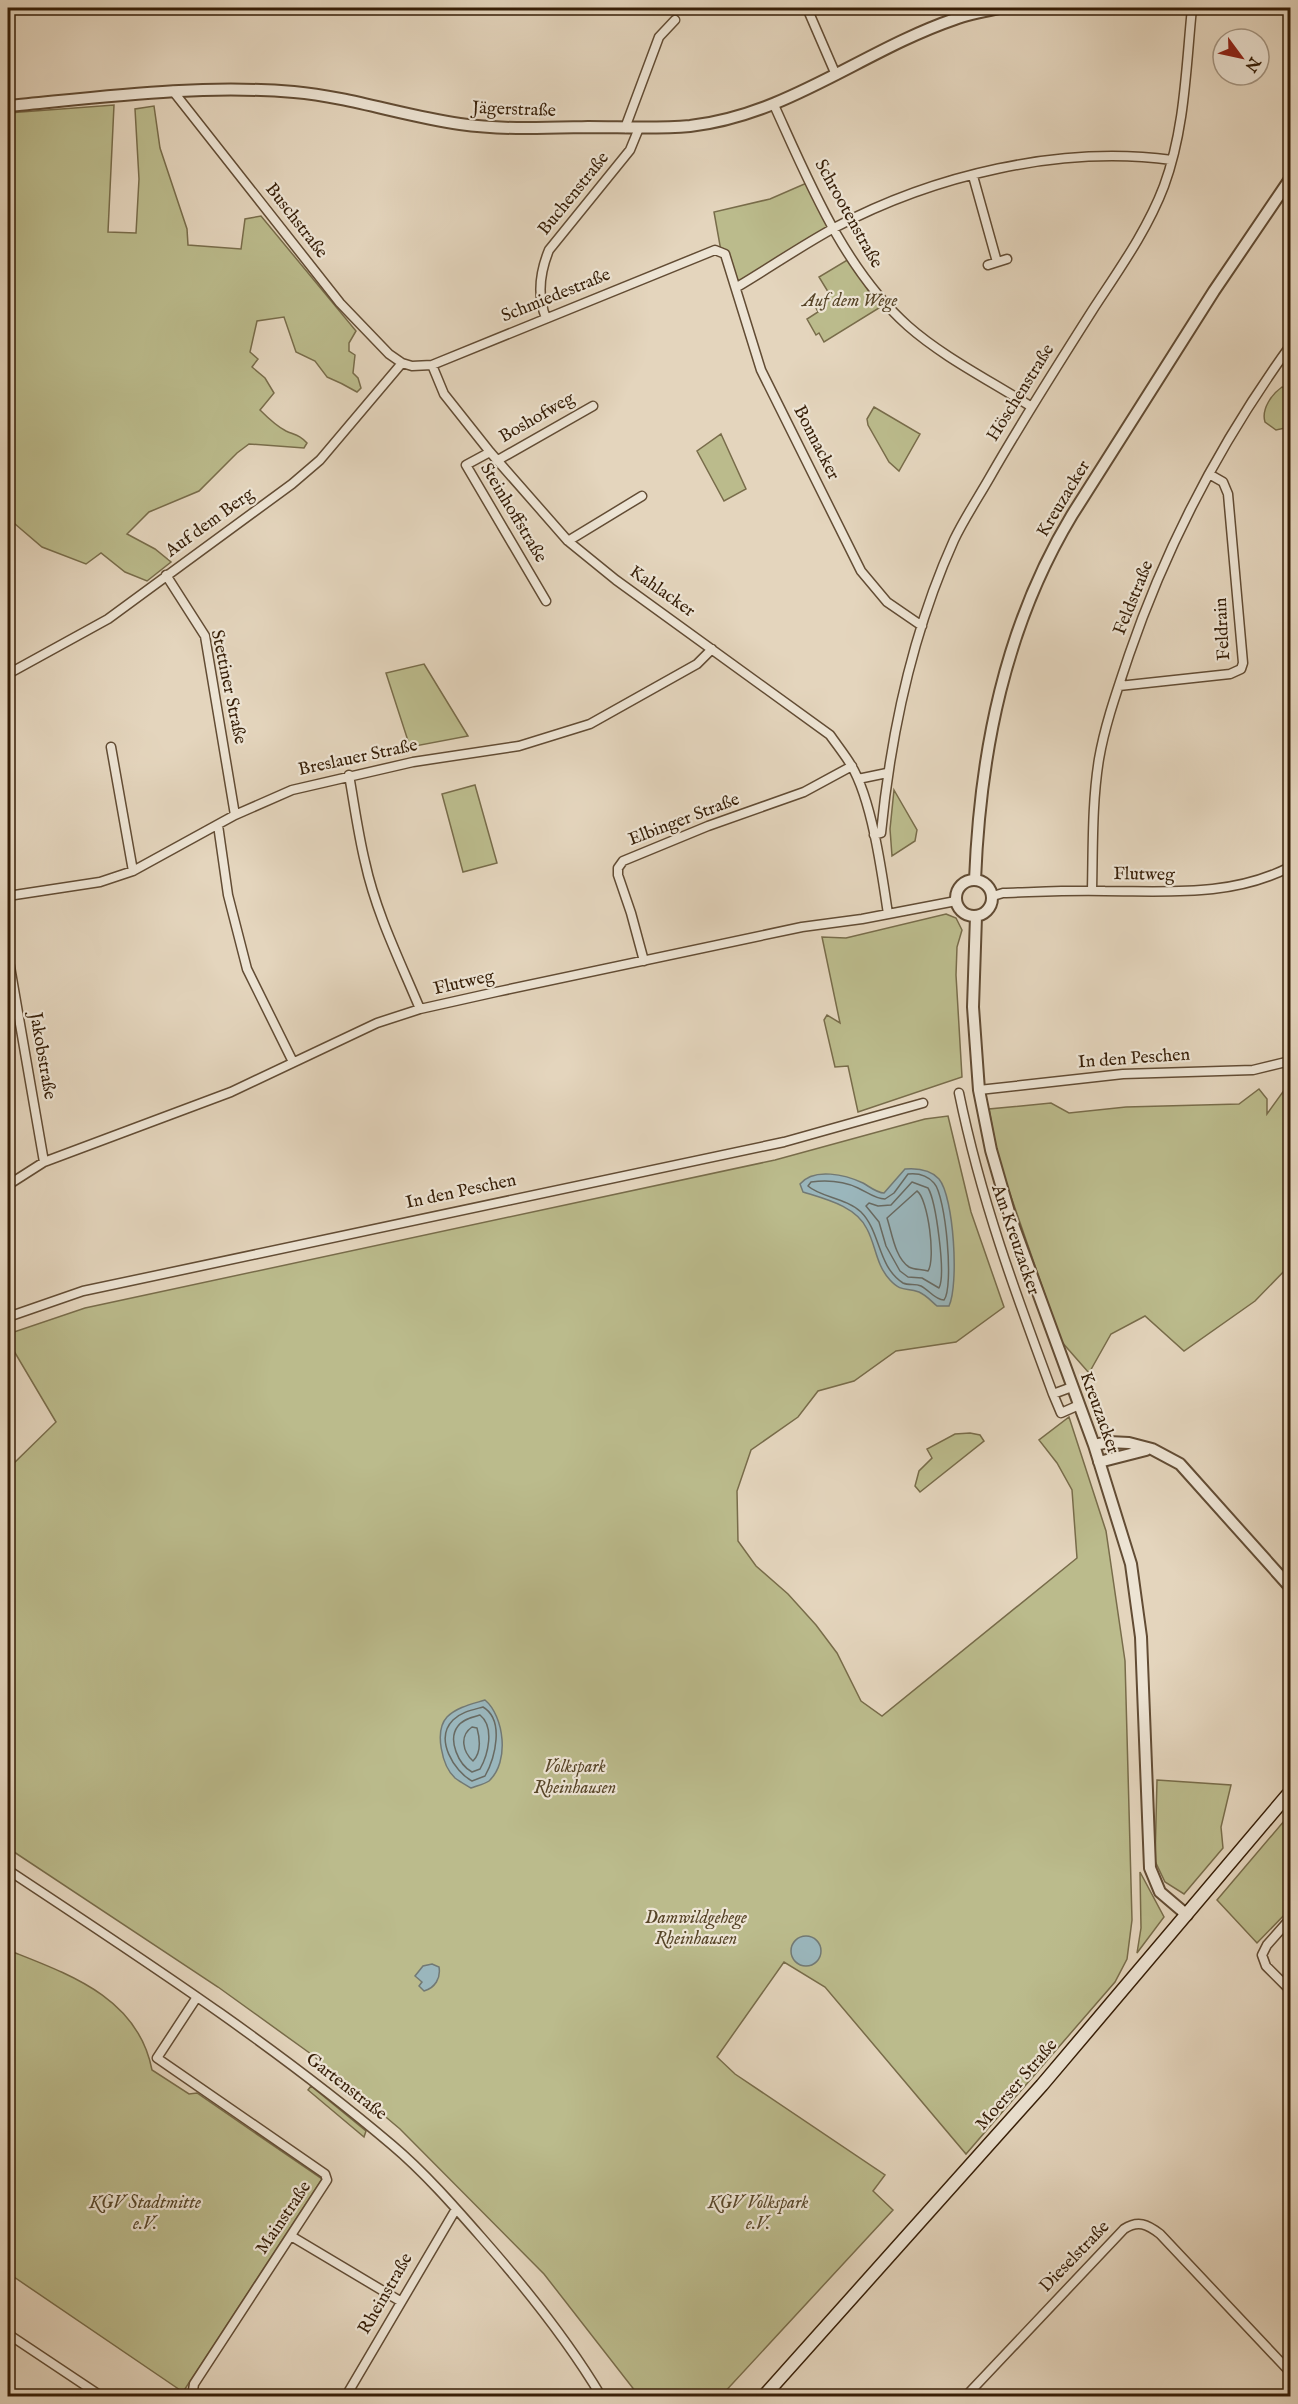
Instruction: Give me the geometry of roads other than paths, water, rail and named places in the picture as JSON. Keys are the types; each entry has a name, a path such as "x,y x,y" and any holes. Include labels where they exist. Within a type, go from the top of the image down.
{"main road":[{"name":"Moerser Straße","path":"764,2397 1042,2085 1290,1792"}],"street":[{"path":"807,8 836,75"},
{"name":"Jägerstraße","path":"8,106 173,91 224,89 295,92 340,98 433,120 487,127 639,128 692,125 724,120 774,105 955,19 1000,8"},
{"name":"Höschenstraße","path":"887,773 909,670 922,626 955,539 1030,406 1147,223 1172,160 1182,114 1191,8"},
{"path":"625,128 659,37 675,20"},
{"name":"Buschstraße","path":"173,91 340,303 389,354 402,363"},
{"name":"Schrootenstraße","path":"774,105 834,228 869,284 909,327 1030,406"},
{"name":"Buchenstraße","path":"546,318 540,293 542,272 549,250 630,150 639,128"},
{"path":"737,287 834,228 878,208 973,176 1026,163 1083,155 1136,155 1172,160"},
{"path":"973,176 992,264 1007,260"},
{"name":"Kreuzacker","path":"975,880 986,758 993,716 1015,635 1055,543 1214,291 1290,179"},
{"name":"Schmiedestraße","path":"402,363 432,365 715,250 721,250"},
{"name":"Bonnacker","path":"721,250 725,254 737,287 768,385 861,571 887,602 922,626"},
{"name":"Feldstraße","path":"1092,891 1098,768 1119,686 1139,628 1176,539 1209,474 1262,386 1290,346"},
{"name":"Auf dem Berg","path":"8,674 108,619 292,484 320,460 402,363"},
{"name":"Kahlacker","path":"432,365 444,394 490,452 568,541 616,580 830,735 852,766 858,779 874,835 888,914"},
{"name":"Boshofweg","path":"498,460 593,406"},
{"name":"Steinhoffstraße","path":"490,452 466,465 546,601"},
{"name":"Feldrain","path":"1119,686 1230,674 1241,669 1244,663 1228,494 1223,482 1209,474"},
{"path":"568,541 642,496"},
{"name":"Stettiner Straße","path":"166,575 205,636 235,815"},
{"name":"Breslauer Straße","path":"8,896 100,882 133,871 235,815 292,790 349,775 519,746 590,724 697,664 712,649"},
{"path":"111,747 133,871"},
{"name":"Elbinger Straße","path":"644,961 632,913 618,875 618,868 623,861 708,826 804,792 852,766"},
{"path":"858,779 887,773"},
{"name":"Kahlacker","path":"874,835 880,833 887,773"},
{"path":"349,775 365,862 373,889 391,942 420,1009"},
{"path":"218,825 228,895 247,969 293,1062"},
{"name":"Flutweg","path":"993,896 1003,893 1211,891 1239,886 1290,867"},
{"path":"975,880 985,883 993,896 988,910 976,916 962,912 956,901 959,888 975,880"},
{"name":"Flutweg","path":"8,1185 44,1162 231,1092 357,1031 420,1009 802,927 956,901"},
{"name":"Kreuzacker","path":"976,916 973,1007 979,1090 1001,1190 1100,1462 1131,1564 1141,1637 1150,1868 1160,1892 1187,1915"},
{"name":"Jakobstraße","path":"8,955 44,1162"},
{"name":"In den Peschen","path":"979,1090 1123,1074 1253,1070 1290,1061"},
{"name":"Am Kreuzacker","path":"959,1093 989,1216 1053,1394 1061,1413 1079,1405"},
{"name":"In den Peschen","path":"8,1317 83,1291 784,1142 923,1103"},
{"path":"1053,1394 1072,1387"},
{"path":"1094,1445 1109,1442 1129,1443 1152,1449 1180,1464 1290,1587"},
{"path":"1100,1462 1152,1449"},
{"name":"Gartenstraße","path":"8,1870 197,1997 312,2080 394,2146 456,2209 556,2327 601,2397"},
{"path":"1290,1919 1267,1945 1262,1955 1266,1966 1290,1990"},
{"name":"Mainstraße","path":"195,2393 194,2384 326,2185 327,2177 157,2058 197,1997"},
{"name":"Rheinstraße","path":"345,2397 456,2209"},
{"name":"Dieselstraße","path":"966,2397 1124,2229 1134,2223 1144,2223 1160,2234 1290,2372"},
{"path":"291,2236 400,2301"},
{"path":"8,2334 101,2397"}],"water":[{"path":"905,1169 919,1169 932,1173 939,1179 944,1189 951,1222 954,1261 954,1280 949,1306 937,1306 922,1293 894,1284 885,1274 862,1221 848,1209 803,1192 800,1184 813,1176 830,1174 856,1180 884,1193"},
{"path":"485,1700 497,1717 502,1751 496,1773 489,1781 471,1788 450,1773 441,1748 441,1731 447,1717 455,1711"},
{"path":"806,1936 812,1937 820,1945 820,1957 812,1965 806,1966 800,1965 792,1957 791,1951 792,1945 800,1937"},
{"path":"432,1964 439,1967 438,1979 431,1988 424,1991 419,1986 422,1982 415,1976 423,1966"}],"park label":[{"name":"Auf dem Wege","path":"850,301"},
{"name":"Volkspark Rheinhausen","path":"575,1777"},
{"name":"Damwildgehege Rheinhausen","path":"696,1928"},
{"name":"KGV Stadtmitte e.V.","path":"145,2213"},
{"name":"KGV Volkspark e.V.","path":"758,2213"}]}
